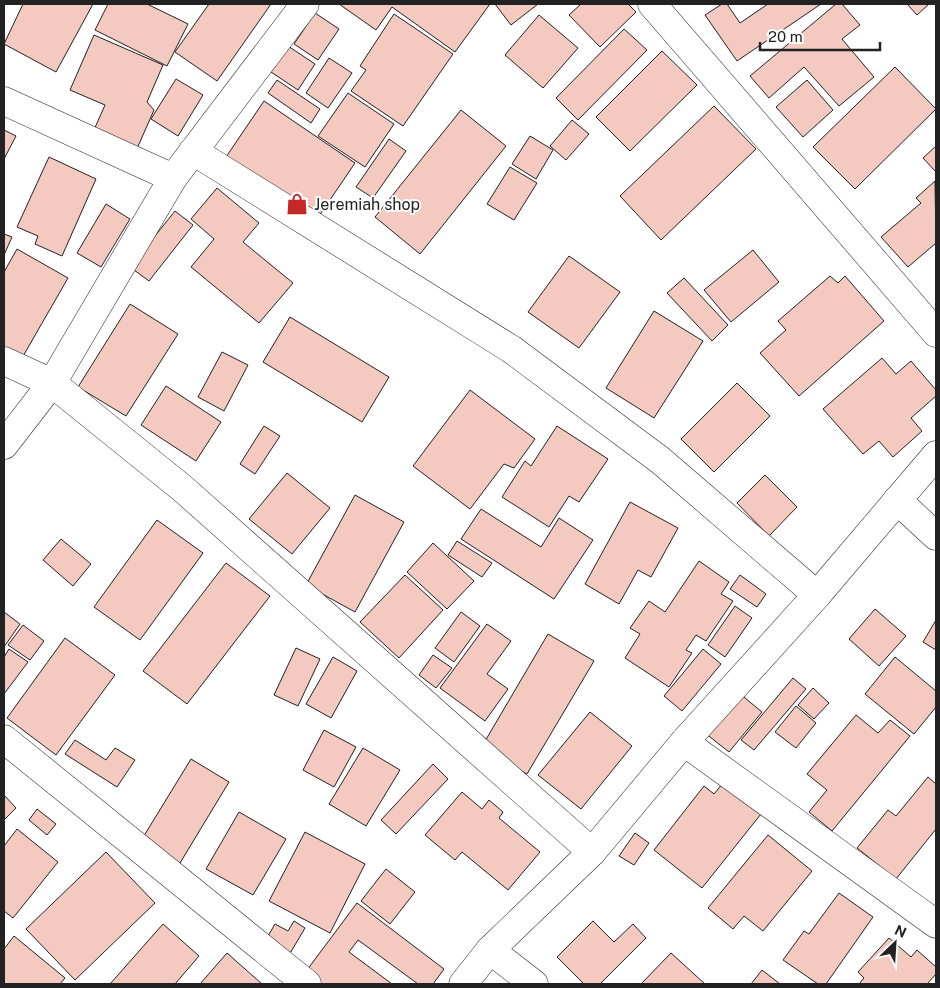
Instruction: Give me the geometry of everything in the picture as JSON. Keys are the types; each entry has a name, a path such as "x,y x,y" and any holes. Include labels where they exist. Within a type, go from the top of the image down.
{"street":[{"path":"4,445 52,383 173,178 305,4"},
{"path":"652,4 936,333"},
{"path":"4,101 173,178"},
{"path":"193,151 511,349 660,460 817,595"},
{"path":"4,362 52,383 182,488 592,852"},
{"path":"463,984 490,950 592,852 684,742 817,595 936,455"},
{"path":"897,500 936,536"},
{"path":"4,739 307,984"},
{"path":"684,742 936,924"},
{"path":"490,950 534,984"}],"building":[{"path":"23,4 93,4 56,72 4,44"},
{"path":"108,4 147,4 188,24 167,66 95,30"},
{"path":"209,4 271,4 217,81 175,52"},
{"path":"339,4 490,4 455,52 392,7 376,30"},
{"path":"495,4 538,4 511,25"},
{"path":"581,4 628,4 636,12 600,47 569,15"},
{"path":"722,4 727,4 740,23 768,4 821,4 737,61 705,15"},
{"path":"836,4 842,4 860,25 842,39 874,77 839,106 804,67 769,98 750,76"},
{"path":"907,4 929,4 917,15"},
{"path":"315,13 339,29 318,60 294,44"},
{"path":"394,14 453,54 403,126 351,91 366,70 360,66"},
{"path":"539,15 578,48 543,88 505,55"},
{"path":"624,29 647,50 578,120 556,98"},
{"path":"94,35 163,65 147,102 154,110 136,151 93,132 105,105 70,90"},
{"path":"288,46 315,64 298,90 271,72"},
{"path":"662,51 697,85 630,151 596,117"},
{"path":"329,58 352,73 328,108 306,93"},
{"path":"895,67 936,109 855,189 813,147"},
{"path":"176,79 203,95 178,136 151,119"},
{"path":"277,80 320,109 311,123 268,93"},
{"path":"807,80 833,110 803,137 776,107"},
{"path":"348,93 394,124 365,167 318,136"},
{"path":"264,101 355,163 317,219 226,157"},
{"path":"714,106 756,149 661,240 620,196"},
{"path":"461,110 506,146 420,254 375,217"},
{"path":"572,120 589,134 566,160 550,146"},
{"path":"4,130 16,136 4,159"},
{"path":"530,136 553,150 536,179 512,164"},
{"path":"389,139 406,151 373,198 356,187"},
{"path":"936,146 936,172 923,158"},
{"path":"49,157 96,179 62,256 35,244 38,236 17,227"},
{"path":"510,167 537,183 514,220 487,204"},
{"path":"935,181 936,243 908,267 881,237 921,203 916,198"},
{"path":"217,188 259,223 243,242 293,283 259,323 191,267 214,239 191,219"},
{"path":"106,204 130,219 101,267 77,253"},
{"path":"175,211 193,225 149,281 130,267"},
{"path":"4,234 12,237 4,255"},
{"path":"17,249 68,278 22,358 4,348 4,272"},
{"path":"753,250 779,282 731,322 704,290"},
{"path":"569,256 620,292 579,348 528,312"},
{"path":"830,276 838,283 845,276 884,321 799,396 760,353 786,330 778,321"},
{"path":"684,278 728,325 712,341 667,293"},
{"path":"130,304 178,334 126,416 78,387"},
{"path":"654,311 703,341 654,418 606,388"},
{"path":"290,317 389,377 362,422 263,362"},
{"path":"222,352 248,365 224,411 198,397"},
{"path":"882,358 896,374 911,361 936,390 936,396 911,418 922,431 893,457 879,441 863,454 823,409"},
{"path":"737,383 770,416 714,472 681,439"},
{"path":"166,386 221,422 196,461 141,425"},
{"path":"470,390 535,439 514,468 504,464 470,509 413,466"},
{"path":"264,426 280,436 255,474 240,464"},
{"path":"557,426 608,459 579,502 569,496 549,527 502,497 525,461 531,466"},
{"path":"287,473 330,508 292,554 249,519"},
{"path":"765,475 797,507 769,536 737,503"},
{"path":"355,495 404,522 355,612 306,585"},
{"path":"630,502 678,528 651,577 638,570 619,604 585,584"},
{"path":"481,509 541,547 559,518 593,540 554,599 461,539"},
{"path":"157,520 203,553 140,640 94,607"},
{"path":"61,539 91,564 73,586 43,560"},
{"path":"457,541 492,563 482,577 448,555"},
{"path":"433,543 474,581 447,609 407,572"},
{"path":"699,561 729,582 721,594 733,601 706,641 696,635 686,650 692,653 669,687 625,658 640,634 630,628 649,601 665,612"},
{"path":"226,563 270,596 187,704 143,671"},
{"path":"405,575 443,610 399,658 360,622"},
{"path":"740,575 766,594 757,607 730,589"},
{"path":"735,606 752,618 725,657 708,645"},
{"path":"875,609 906,636 879,666 849,639"},
{"path":"4,612 20,624 4,647"},
{"path":"461,612 480,626 454,662 435,648"},
{"path":"936,620 936,650 923,642"},
{"path":"487,624 511,641 487,674 508,689 485,721 440,688"},
{"path":"23,625 44,641 30,660 8,645"},
{"path":"548,634 594,661 527,774 481,748"},
{"path":"65,638 115,675 56,755 7,718"},
{"path":"296,648 320,659 298,706 274,695"},
{"path":"9,649 28,662 4,694 4,657"},
{"path":"703,649 721,664 682,711 664,696"},
{"path":"433,655 452,668 436,688 419,675"},
{"path":"333,657 357,671 331,718 306,704"},
{"path":"895,657 936,691 936,707 914,734 865,694"},
{"path":"793,678 806,689 754,750 741,740"},
{"path":"813,688 829,703 814,719 798,705"},
{"path":"739,693 762,712 729,752 705,733"},
{"path":"796,706 816,723 796,748 775,732"},
{"path":"590,712 632,746 581,809 538,775"},
{"path":"856,715 878,733 890,720 910,736 832,831 809,812 827,790 807,774"},
{"path":"324,730 356,747 334,787 303,770"},
{"path":"75,740 106,760 115,748 135,760 117,787 65,754"},
{"path":"363,748 400,770 366,826 329,804"},
{"path":"191,759 229,782 177,868 139,844"},
{"path":"433,764 448,779 396,834 381,820"},
{"path":"928,777 936,784 936,829 896,879 857,848 888,810 896,816"},
{"path":"723,783 761,814 702,888 654,850 704,786 714,794"},
{"path":"462,792 482,809 489,800 503,812 499,818 540,852 508,890 462,852 455,860 425,835"},
{"path":"4,795 16,808 4,820"},
{"path":"37,809 56,824 47,835 29,820"},
{"path":"239,812 286,839 253,895 206,869"},
{"path":"17,829 58,862 13,918 4,911 4,846"},
{"path":"305,832 365,864 330,933 269,901"},
{"path":"635,833 649,843 634,865 619,856"},
{"path":"768,835 812,871 763,931 744,916 733,929 708,908"},
{"path":"106,852 155,903 75,980 26,929"},
{"path":"386,869 415,892 390,924 361,901"},
{"path":"839,893 873,917 826,984 818,984 783,960 804,931 809,934"},
{"path":"357,903 444,969 433,984 418,984 358,940 349,952 392,984 318,984 304,974"},
{"path":"294,921 305,928 289,955 265,941 275,924 288,931"},
{"path":"593,921 614,942 633,924 646,938 600,984 584,984 557,957"},
{"path":"163,924 199,956 175,984 110,984"},
{"path":"14,936 65,978 60,984 4,984 4,949"},
{"path":"889,938 911,957 917,950 936,967 936,974 927,984 859,984 864,978 858,972"},
{"path":"227,953 262,984 200,984"},
{"path":"671,953 705,984 641,984"},
{"path":"762,970 780,984 751,984"}],"place":[{"name":"Jeremiah shop","path":"297,204"}]}
